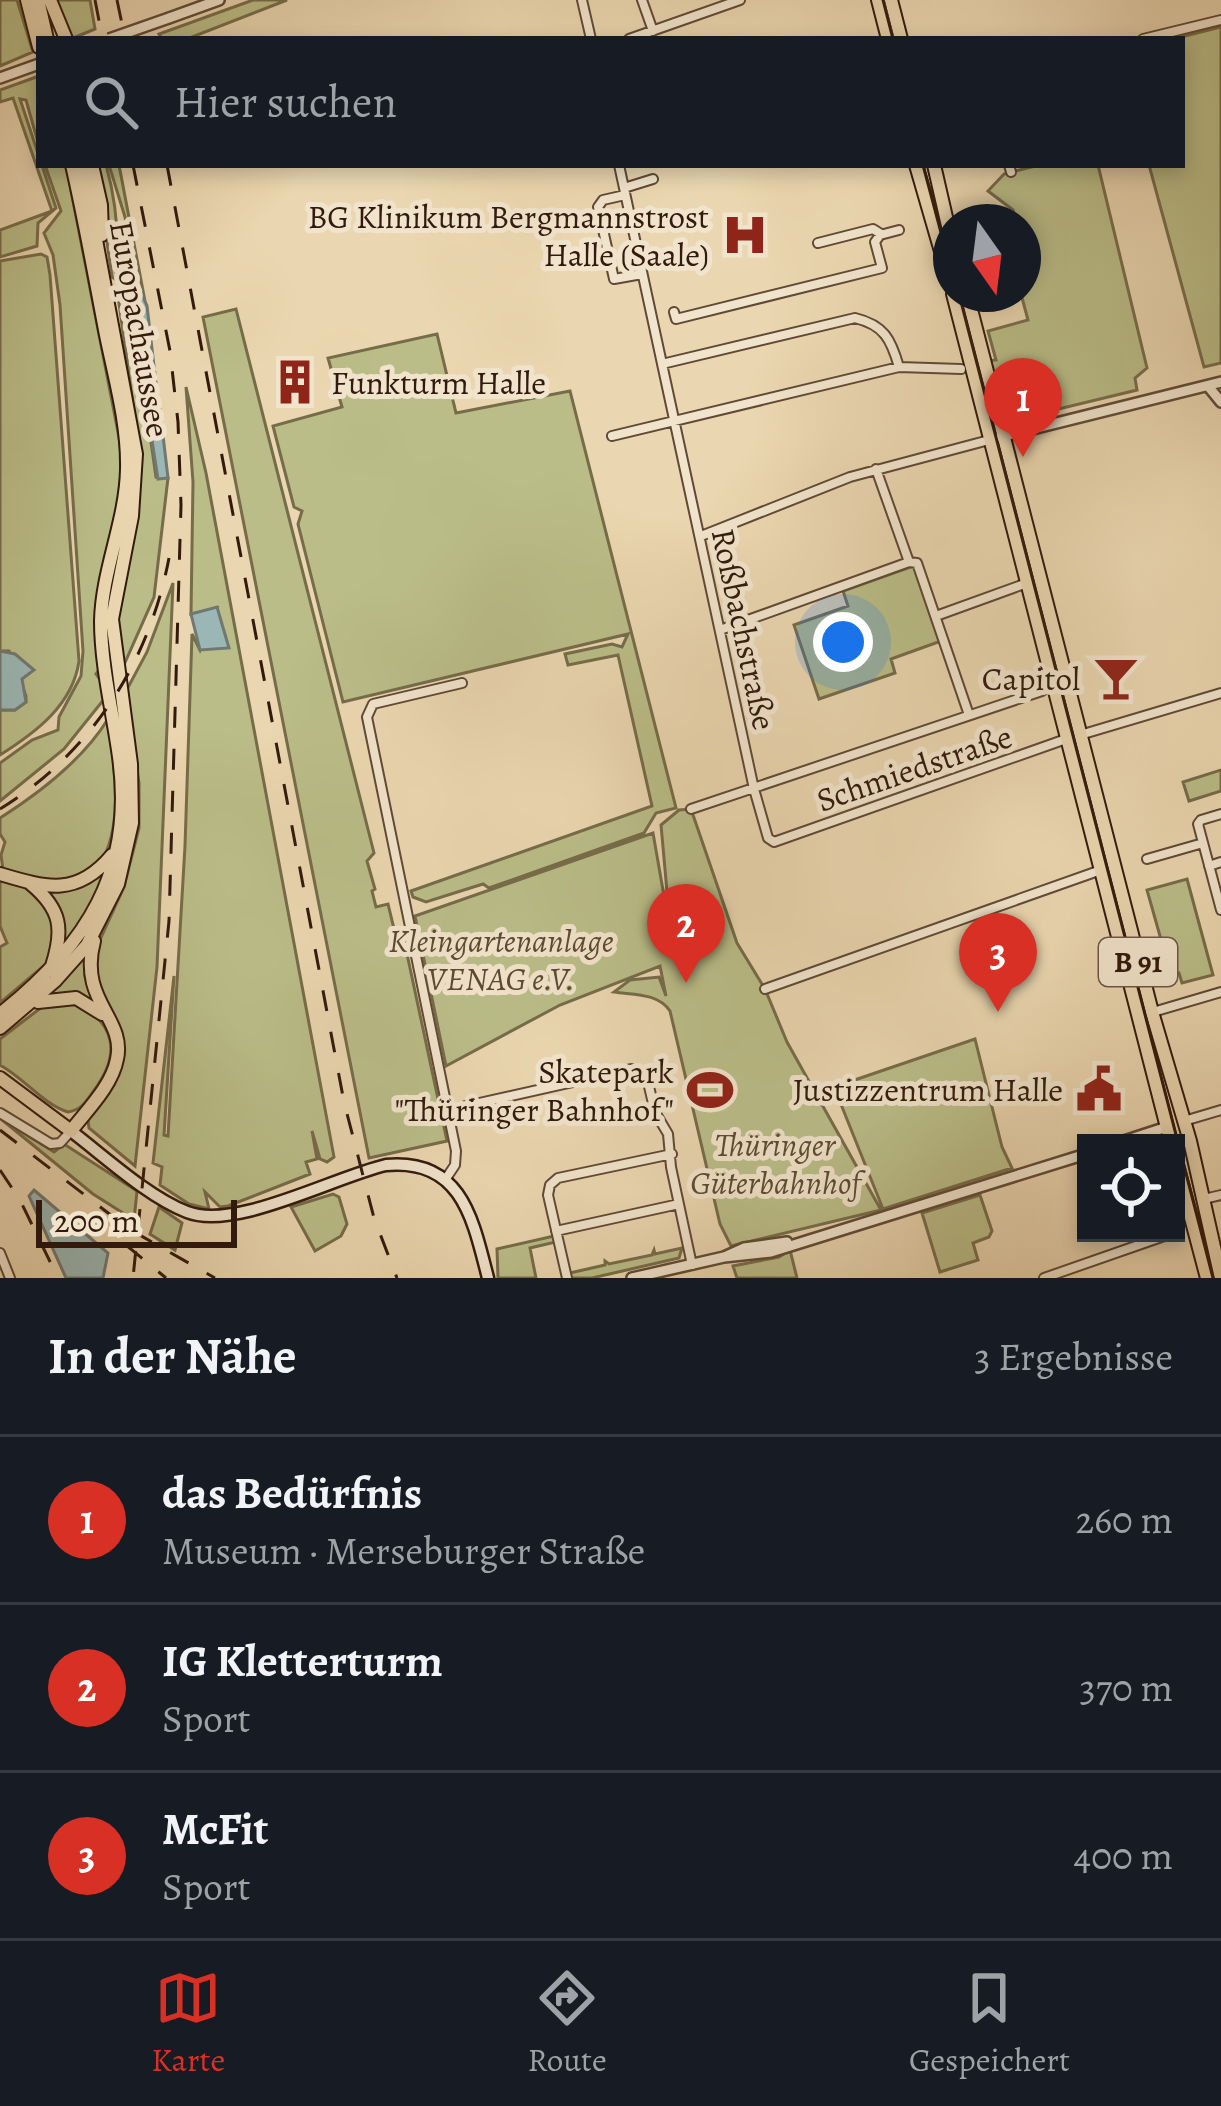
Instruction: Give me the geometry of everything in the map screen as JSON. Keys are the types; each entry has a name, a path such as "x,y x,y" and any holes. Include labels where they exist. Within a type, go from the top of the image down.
{"main road":[{"path":"50,0 65,36"},
{"path":"878,0 887,36"},
{"path":"891,0 900,36"},
{"path":"29,3 46,36"},
{"path":"29,3 36,36"},
{"name":"Europachaussee","path":"0,1014 50,972 86,926 106,886 117,849 122,782 101,614 123,512 127,452 73,168"},
{"name":"Europachaussee","path":"0,1028 67,969 97,928 118,884 132,823 131,764 112,619 137,472 132,418 83,168"},
{"path":"93,168 101,205 101,260"},
{"name":"B 91","path":"917,168 933,224"},
{"path":"935,168 943,204"},
{"name":"B 91","path":"957,312 1028,582 1156,1011 1221,1278"},
{"name":"B 91","path":"972,312 1169,1134"},
{"path":"0,874 61,886 80,882 102,868 117,849"},
{"path":"31,883 48,898 60,925 50,972"},
{"path":"70,1131 117,1060 117,1041 89,976 97,928"},
{"path":"31,1004 76,998 109,1021"},
{"path":"0,1078 164,1199 205,1217 235,1215 386,1165 414,1166 445,1180 468,1207 488,1278"},
{"path":"53,1117 73,1116 88,1108"},
{"path":"1167,1126 1183,1121"},
{"path":"1185,1195 1207,1278"}],"street":[{"path":"118,36 219,0"},
{"path":"582,0 590,36"},
{"path":"642,0 653,31"},
{"path":"637,36 740,0"},
{"path":"1154,36 1221,20"},
{"path":"0,78 36,65"},
{"name":"Roßbachstraße","path":"620,168 754,790 768,838 774,842"},
{"path":"642,274 614,279 598,207 603,200 653,179"},
{"path":"818,243 873,230 883,235"},
{"path":"674,312 676,319 882,268 875,242 899,230"},
{"path":"662,364 855,318 873,322 887,334 898,367"},
{"path":"612,436 898,367 961,368"},
{"path":"700,536 876,469 1221,382"},
{"path":"1208,386 1221,402"},
{"path":"876,469 908,562"},
{"path":"720,630 908,562 917,563 969,715"},
{"path":"936,616 1028,582"},
{"path":"445,1180 457,1158 367,716 373,704 462,683"},
{"path":"691,809 1042,691"},
{"name":"Schmiedstraße","path":"774,842 1075,736 1221,693"},
{"path":"1221,814 1198,824 1221,910"},
{"path":"1147,860 1203,843"},
{"path":"1209,866 1221,862"},
{"path":"765,989 1103,870"},
{"path":"1156,1011 1221,992"},
{"path":"448,1110 638,1070 647,1078 672,1154 670,1167 692,1264"},
{"path":"1183,1121 1221,1110"},
{"path":"0,1113 56,1145 70,1131"},
{"path":"1144,1134 1167,1126"},
{"path":"566,1278 548,1195 554,1180 672,1154"},
{"path":"632,1278 769,1242 793,1242 856,1226 1077,1157"},
{"path":"1204,1198 1221,1195"},
{"path":"556,1231 679,1204"},
{"path":"1185,1229 1193,1226"},
{"path":"1044,1278 1149,1242"},
{"path":"0,1253 10,1278"}],"green space":[{"path":"0,0 17,0 33,52 0,66"},
{"path":"53,0 90,0 95,29 70,36"},
{"path":"253,0 287,0 195,36 159,34"},
{"path":"1221,27 1221,363 1204,367 1150,168 1185,168 1185,36"},
{"path":"36,77 36,135 26,100 20,99 36,147 36,165 13,98 0,102 0,90"},
{"path":"37,168 43,168 56,208 38,223 37,246 0,257 0,230 52,211"},
{"path":"46,168 67,168 122,453 96,674 105,698 64,749 0,801 0,763 32,740 58,730 59,717 81,676 60,305 53,255 44,233 61,211"},
{"path":"96,168 107,168 112,191 117,270 124,278 119,282 112,277"},
{"path":"110,168 120,168 144,296 134,307 138,327 127,318 131,255"},
{"path":"1027,168 1099,168 1147,368 1135,378 1137,390 1013,420 1009,415 1002,417 987,361 996,360 988,331 1028,320 1026,312 1041,312 1041,204 1005,204 988,191 1004,174"},
{"path":"47,257 50,275 79,661 61,704 0,755 0,710 15,710 26,702 26,696 9,651 0,651 0,261"},
{"path":"117,289 122,290 124,316 136,336 156,477 168,478 154,597 119,676 114,620 137,433"},
{"path":"236,309 374,853 367,861 376,907 388,904 397,941 404,940 447,1141 369,1158 203,317"},
{"path":"437,334 456,413 570,391 676,808 656,813 644,833 489,888 483,884 426,902 413,897 411,891 652,806 618,655 568,665 565,654 612,644 622,647 628,634 343,702 298,524 302,511 294,507 273,426 342,407 328,358"},
{"path":"186,387 334,1157 327,1162 320,1159 312,1131 317,1159 306,1162 310,1174 228,1206 220,1207 205,1192 209,1209 189,1204 160,1185 162,1167 153,1163 174,976 164,1135 168,1136 192,634 200,650 217,608 191,614 193,482"},
{"path":"916,565 941,641 891,659 895,673 819,699 794,625 848,606 843,591"},
{"path":"173,583 157,967 135,1166 89,1128 88,1120 121,1056 93,985 99,942 124,887 139,828 139,783 125,693 147,652"},
{"path":"108,719 115,814 99,866 56,884 3,870 5,842 0,818 60,773"},
{"path":"1221,770 1221,791 1189,801 1183,782"},
{"name":"Kleingartenanlage VENAG e.V.","path":"691,809 737,943 881,1210 731,1246 720,1224 670,1011 652,998 614,992 630,980 659,977 666,996 660,966 560,1005 446,1066 415,916 653,833 671,936 661,825 679,810"},
{"path":"104,869 86,919 60,949 43,887"},
{"path":"0,879 36,895 57,929 46,964 0,1003 0,947 7,943 0,926"},
{"path":"1187,879 1213,975 1182,983 1179,973 1171,975 1147,890"},
{"path":"89,949 85,976 93,1001 46,996"},
{"path":"77,1003 100,1020 111,1052 95,1089 81,1107 68,1112 0,1065 0,1039 42,1007"},
{"path":"975,1039 1002,1147 1012,1168 883,1209 834,1087"},
{"path":"1,1119 54,1152 64,1144 137,1191 134,1220 93,1194"},
{"path":"333,1194 339,1197 347,1224 341,1236 315,1251 291,1207"},
{"path":"980,1195 992,1231 973,1243 978,1260 940,1272 922,1213"},
{"path":"159,1207 182,1223 175,1250 150,1234"},
{"path":"554,1236 556,1242 530,1248 536,1278 498,1278 497,1249"},
{"path":"682,1248 679,1258 592,1278 571,1278 570,1273 605,1265 605,1261 609,1264 652,1255 654,1250 655,1254"},
{"name":"Thüringer Güterbahnhof","path":"790,1250 797,1278 737,1278 733,1266 779,1257"}],"water":[{"path":"142,294 156,383 146,385 134,306"},
{"path":"160,410 168,478 158,479 148,415"},
{"path":"217,607 229,648 200,650 191,614"},
{"path":"0,651 15,654 34,670 22,679 26,702 15,710 0,710"},
{"path":"34,1190 108,1253 103,1278 66,1278 29,1196"}],"tram line":[{"path":"883,0 892,36"},
{"path":"924,168 933,204"},
{"path":"964,312 1213,1278"}],"railway":[{"path":"95,0 101,31"},
{"path":"117,0 122,24"},
{"path":"133,1278 169,921 181,505 170,351 134,168"},
{"path":"168,168 344,1102 374,1218 397,1278"},
{"path":"0,809 62,761 111,702 147,634 169,558"},
{"path":"0,1130 129,1229 215,1278"},
{"path":"0,1170 58,1278"},
{"path":"126,1245 166,1278"}],"place":[{"name":"BG Klinikum Bergmannstrost Halle (Saale)","path":"745,235"},
{"name":"Funkturm Halle","path":"295,382"},
{"name":"das Bedürfnis","path":"1023,457"},
{"name":"Capitol","path":"1116,678"},
{"name":"IG Kletterturm","path":"686,983"},
{"name":"McFit","path":"998,1012"},
{"name":"Justizzentrum Halle","path":"1099,1089"},
{"name":"Skatepark \"Thüringer Bahnhof\"","path":"710,1090"}]}
